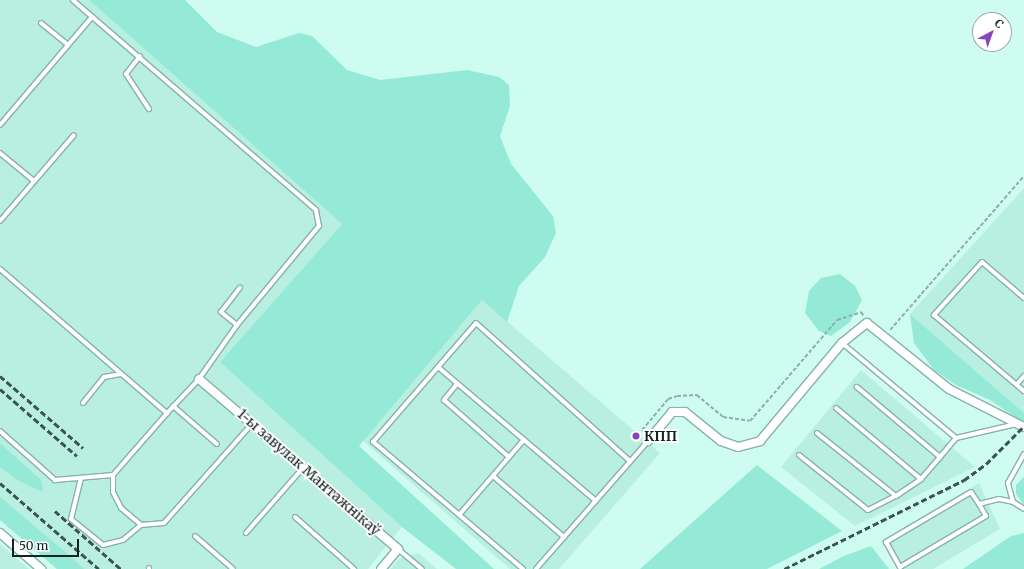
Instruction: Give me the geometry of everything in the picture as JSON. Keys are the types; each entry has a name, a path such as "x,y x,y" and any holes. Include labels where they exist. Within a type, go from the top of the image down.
{"street":[{"path":"648,440 672,412 685,412 720,441 738,447 760,441 842,343 867,323 949,389 1021,425"},
{"name":"1-ы завулак Мантажнікаў","path":"199,379 398,549"},
{"path":"0,533 42,569"},
{"path":"381,569 398,549"}],"lane":[{"path":"73,0 140,56 316,210 319,226 237,325 199,379 166,413 113,475 114,492 121,508 141,525"},
{"path":"0,125 92,17"},
{"path":"41,23 68,46"},
{"path":"140,56 126,74 149,109"},
{"path":"0,221 74,135"},
{"path":"0,153 34,181"},
{"path":"1024,298 982,262 934,315 1024,391"},
{"path":"0,269 166,413"},
{"path":"237,325 221,312 240,288"},
{"path":"523,569 373,442 476,323 630,462"},
{"path":"842,343 956,438"},
{"path":"438,368 596,501"},
{"path":"83,403 104,378 121,374"},
{"path":"1017,384 1024,376"},
{"path":"457,384 444,400 509,457"},
{"path":"857,387 940,457"},
{"path":"173,406 217,444"},
{"path":"836,408 921,479"},
{"path":"80,478 71,519 103,546 123,540 141,525 164,523 252,424"},
{"path":"799,455 868,510 896,496 921,479 956,438 1021,425"},
{"path":"0,431 55,480 113,475"},
{"path":"817,433 896,496"},
{"path":"459,515 524,440"},
{"path":"536,569 648,440"},
{"path":"1013,502 1008,484 1024,454"},
{"path":"246,533 303,468"},
{"path":"493,476 564,537"},
{"path":"971,492 979,504 986,516 900,567 886,542 971,492"},
{"path":"979,504 999,499 1013,502 1024,509"},
{"path":"295,518 354,569"},
{"path":"195,536 233,569"},
{"path":"398,549 422,569"}],"path":[{"path":"884,338 1024,176"},
{"path":"648,440 642,430 668,399 677,396 698,395 723,417 750,421 836,320 861,312 867,323"}],"shaded area":[{"path":"0,0 89,0 342,224 220,362 402,527 368,569 57,569 0,520"},
{"path":"89,0 185,0 217,32 256,47 299,33 312,36 347,70 380,80 467,70 499,77 509,85 510,106 500,136 511,164 553,216 556,233 545,257 519,286 507,322 482,300 359,446 494,569 456,569 402,527 220,362 342,224"},
{"path":"1024,188 1024,413 910,314"},
{"path":"840,274 855,286 862,300 850,322 831,336 819,331 805,313 809,291 821,278"},
{"path":"482,300 660,453 559,569 510,569 361,439"},
{"path":"910,314 1024,413 1024,423 990,400 956,385 934,370 914,343"},
{"path":"861,370 975,467 855,526 781,467"},
{"path":"0,443 41,480 43,492 19,481 0,467"},
{"path":"757,465 842,531 767,569 640,569"},
{"path":"1024,477 1024,505 1016,494 1016,485"},
{"path":"979,483 1000,529 933,569 898,569 881,541"},
{"path":"0,497 84,569 57,569 0,520"},
{"path":"1024,533 1024,569 963,569 1011,536"},
{"path":"0,544 29,569 0,569"},
{"path":"871,546 889,569 819,569 844,556"},
{"path":"418,553 437,569 390,569 399,559"}],"railway":[{"path":"0,376 83,448"},
{"path":"0,389 77,456"},
{"path":"784,569 964,480 986,464 1024,426"},
{"path":"0,483 99,569"},
{"path":"55,511 121,569"}],"place":[{"name":"КПП","path":"636,436"}]}
